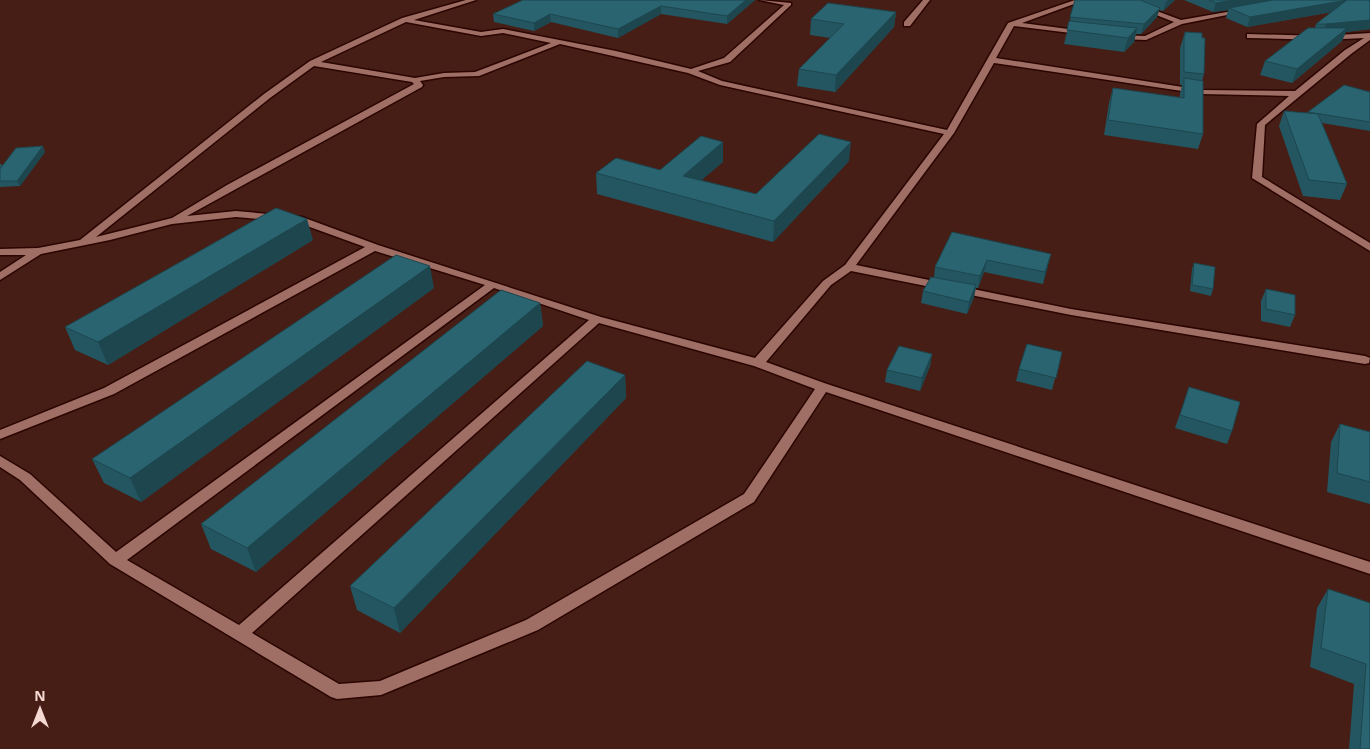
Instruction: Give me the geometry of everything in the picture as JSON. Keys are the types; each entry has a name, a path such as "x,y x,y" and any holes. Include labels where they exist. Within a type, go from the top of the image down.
{"street":[{"path":"82,243 267,96 313,63 405,20 473,0"},
{"path":"691,71 727,60 789,4 762,0"},
{"path":"907,24 927,0"},
{"path":"758,363 827,283 849,267 950,133 1012,25 1082,0"},
{"path":"1121,0 1180,22"},
{"path":"1109,36 1146,38 1180,22 1249,10"},
{"path":"405,20 481,34 503,31 616,53 691,71 720,83 950,133"},
{"path":"1012,25 1090,33"},
{"path":"1250,36 1314,38 1370,36"},
{"path":"1370,36 1261,124 1258,178 1370,248"},
{"path":"313,63 415,80 444,75 476,74 559,42"},
{"path":"992,60 1202,92 1297,94"},
{"path":"172,221 418,84 415,80"},
{"path":"0,252 38,252 172,221 236,214 298,219 374,247 597,318 758,363 823,387 1370,568"},
{"path":"0,435 109,391 374,247"},
{"path":"0,277 38,252"},
{"path":"849,267 1071,312 1365,360"},
{"path":"115,560 493,284"},
{"path":"240,634 597,318"},
{"path":"0,461 25,477 115,560 337,692 381,688 532,625 749,498 823,387"}],"building":[{"path":"523,0 746,0 727,16 661,6 618,29 550,14 534,23 493,14"},
{"path":"1075,0 1140,0 1160,8 1144,24 1070,17"},
{"path":"1209,0 1233,0 1216,3"},
{"path":"1273,0 1347,0 1250,17 1229,8"},
{"path":"1347,0 1370,1 1370,20 1316,24"},
{"path":"828,3 896,12 836,75 799,69 844,24 811,19"},
{"path":"1069,21 1137,28 1128,38 1067,30"},
{"path":"1308,28 1347,28 1297,69 1265,61"},
{"path":"1185,32 1202,33 1202,38 1205,38 1204,74 1184,72"},
{"path":"1184,78 1203,81 1203,134 1108,120 1113,88 1184,98"},
{"path":"1344,85 1370,92 1370,122 1308,112"},
{"path":"1284,111 1318,114 1347,184 1309,180"},
{"path":"819,134 851,142 774,221 596,173 616,158 660,170 701,136 723,142 683,176 756,194"},
{"path":"43,146 17,181 0,181 0,169 16,148"},
{"path":"276,208 307,219 98,342 65,327"},
{"path":"952,232 1051,254 1045,272 987,260 980,276 935,267"},
{"path":"396,255 430,266 130,478 92,459"},
{"path":"1194,263 1215,267 1213,289 1192,285"},
{"path":"931,277 976,285 969,302 923,291"},
{"path":"1266,289 1295,295 1295,315 1266,309"},
{"path":"501,290 540,303 247,548 201,524"},
{"path":"1027,344 1062,352 1056,378 1019,369"},
{"path":"899,346 932,354 922,378 887,370"},
{"path":"587,361 625,375 394,608 350,586"},
{"path":"1189,387 1240,402 1232,431 1180,415"},
{"path":"1340,424 1370,432 1370,482 1337,473"},
{"path":"1328,589 1370,603 1370,749 1360,749 1366,664 1321,648"}]}
